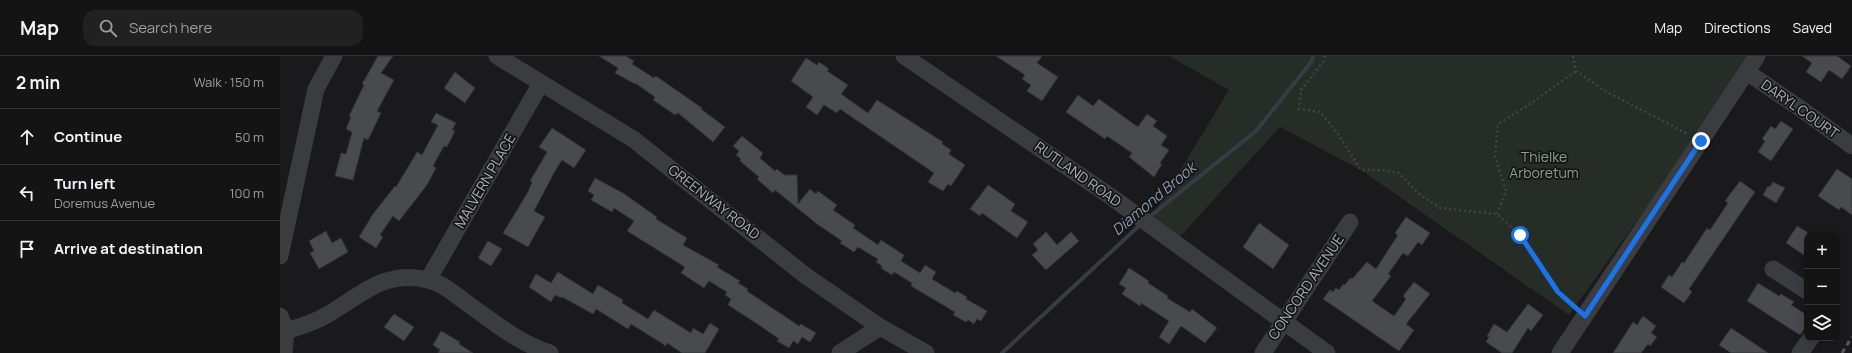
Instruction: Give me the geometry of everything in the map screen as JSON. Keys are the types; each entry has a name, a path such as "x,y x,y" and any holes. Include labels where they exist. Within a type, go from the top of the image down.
{"street":[{"path":"280,256 316,89 334,56"},
{"name":"GREENWAY ROAD","path":"497,56 633,139 806,276 880,327 926,353"},
{"name":"RUTLAND ROAD","path":"904,56 1104,191 1327,353"},
{"path":"1560,353 1758,56"},
{"name":"DARYL COURT","path":"1747,72 1852,146"},
{"name":"MALVERN PLACE","path":"428,280 541,83"},
{"name":"CONCORD AVENUE","path":"1263,353 1350,222"},
{"path":"1773,269 1804,289"},
{"path":"284,353 283,324 306,325 325,317 363,291 397,278 414,277 440,284 527,349 550,353"},
{"path":"840,353 880,327"},
{"path":"1800,353 1809,341"}],"path":[{"path":"1326,56 1301,90 1299,109 1320,112 1338,134 1361,170 1381,170 1399,173 1418,193 1440,208 1497,214 1520,235 1558,292 1585,316"},
{"path":"1573,56 1576,71 1605,91 1701,141"},
{"path":"1497,214 1506,191 1495,156 1498,124 1530,104 1576,71"}],"green space":[{"name":"Thielke Arboretum","path":"1169,56 1756,56 1569,315 1361,170 1280,127 1175,242 1148,223 1229,90"}],"building":[{"path":"378,56 393,56 381,73 394,80 377,111 381,113 368,140 364,138 353,180 335,176 341,153 346,154 352,132 346,129 351,117 349,116 364,85 362,84"},
{"path":"599,56 626,56 634,61 632,64 654,78 656,76 702,108 701,109 725,127 713,142 678,113 675,115 653,100 655,97 635,83 615,73 618,68"},
{"path":"996,56 1042,56 1037,63 1058,77 1042,101 1027,91 1031,85 1022,79 1025,75"},
{"path":"1802,56 1837,56 1851,66 1842,79 1829,70 1821,82 1806,72 1812,63"},
{"path":"806,58 817,65 819,62 829,69 827,71 848,85 841,94 868,113 877,100 943,142 942,144 951,150 949,154 965,165 951,186 948,184 943,191 928,182 934,173 840,109 837,113 824,105 817,115 806,107 813,97 791,81"},
{"path":"455,72 475,88 465,103 444,88"},
{"path":"1078,95 1093,106 1099,99 1138,127 1147,114 1157,121 1153,126 1167,136 1161,145 1169,150 1160,163 1162,164 1154,177 1129,157 1132,153 1107,136 1105,139 1066,112"},
{"path":"436,113 456,123 452,130 455,131 447,147 444,146 433,166 436,168 427,185 399,221 393,216 380,235 383,237 376,248 359,237 373,214 395,186 396,187 417,152 422,155 438,125 431,122"},
{"path":"1781,121 1793,129 1771,161 1758,152 1765,141 1762,139 1771,126 1775,129"},
{"path":"552,128 586,150 574,168 562,160 555,171 534,211 545,217 528,247 503,233 528,192 532,182 530,181 547,152 539,147"},
{"path":"742,136 763,153 760,158 775,171 777,169 784,175 797,175 798,204 810,189 816,194 818,191 837,205 833,210 855,225 853,228 878,245 881,240 904,255 901,261 920,273 925,265 936,272 932,279 955,293 957,291 967,297 966,299 987,311 981,321 977,319 974,324 968,320 966,322 953,315 955,312 911,286 912,283 894,272 892,275 881,268 882,266 876,262 878,259 858,247 854,252 840,243 842,241 817,224 775,190 773,193 757,179 759,177 740,161 741,159 736,155 739,151 733,146"},
{"path":"1837,169 1852,179 1852,215 1841,207 1839,210 1818,196"},
{"path":"595,178 623,193 657,217 656,219 687,238 683,245 719,265 717,267 740,281 738,283 748,289 747,291 799,326 801,324 816,333 810,342 802,337 798,344 793,341 789,348 777,341 779,339 728,305 731,299 725,295 727,292 709,281 704,288 681,273 685,267 627,231 634,221 614,208 612,212 591,200 594,195 588,191"},
{"path":"1740,181 1755,192 1689,289 1692,292 1684,303 1661,287 1669,275 1672,277 1682,262 1684,263 1707,228 1710,230 1728,203 1725,201"},
{"path":"1773,182 1785,188 1776,203 1763,195 1768,186 1770,187"},
{"path":"988,185 1015,204 1011,211 1028,222 1017,238 982,213 980,216 970,209"},
{"path":"1406,217 1430,233 1422,245 1418,242 1408,256 1403,253 1388,274 1391,276 1372,301 1394,316 1406,299 1403,296 1414,282 1430,294 1406,324 1414,330 1399,351 1323,299 1330,290 1333,292 1336,288 1339,290 1343,284 1345,285 1350,278 1352,279 1367,262 1376,269 1398,235 1395,233"},
{"path":"1259,223 1289,245 1273,269 1243,247"},
{"path":"1797,226 1807,232 1804,233 1804,255 1786,243"},
{"path":"326,231 332,243 341,238 348,252 319,269 310,253 314,251 309,241"},
{"path":"1046,232 1057,245 1071,232 1079,241 1046,270 1032,255 1038,250 1033,244"},
{"path":"488,241 502,249 491,266 478,258"},
{"path":"1129,268 1168,296 1167,298 1190,312 1192,309 1217,328 1205,343 1181,326 1169,344 1159,337 1169,321 1141,303 1140,306 1122,294 1126,288 1119,284"},
{"path":"558,272 593,294 598,285 623,300 622,303 648,319 654,310 691,333 693,328 703,334 710,323 719,329 705,353 682,353 667,343 666,346 631,324 628,329 596,309 593,314 562,297 561,298 555,295 551,302 529,287 536,274 551,283"},
{"path":"1758,283 1779,296 1781,294 1794,302 1791,305 1804,313 1804,329 1800,335 1747,301"},
{"path":"1528,304 1543,315 1531,331 1528,328 1512,353 1502,353 1486,342 1489,337 1487,336 1494,324 1507,332"},
{"path":"394,314 414,327 404,341 384,327"},
{"path":"1643,316 1656,326 1651,333 1657,337 1650,346 1648,344 1641,353 1613,353 1633,322 1637,325"},
{"path":"1731,328 1768,353 1731,353 1719,345"},
{"path":"441,331 460,342 459,344 473,353 438,353 440,350 433,345"}],"waterway":[{"name":"Diamond Brook","path":"1148,218 1256,131 1312,61 1313,56"},
{"name":"Diamond Brook","path":"1002,353 1141,224"}],"railway":[{"path":"1842,353 1852,337"}],"route":[{"path":"1520,235 1558,292 1585,316 1701,141"}]}
